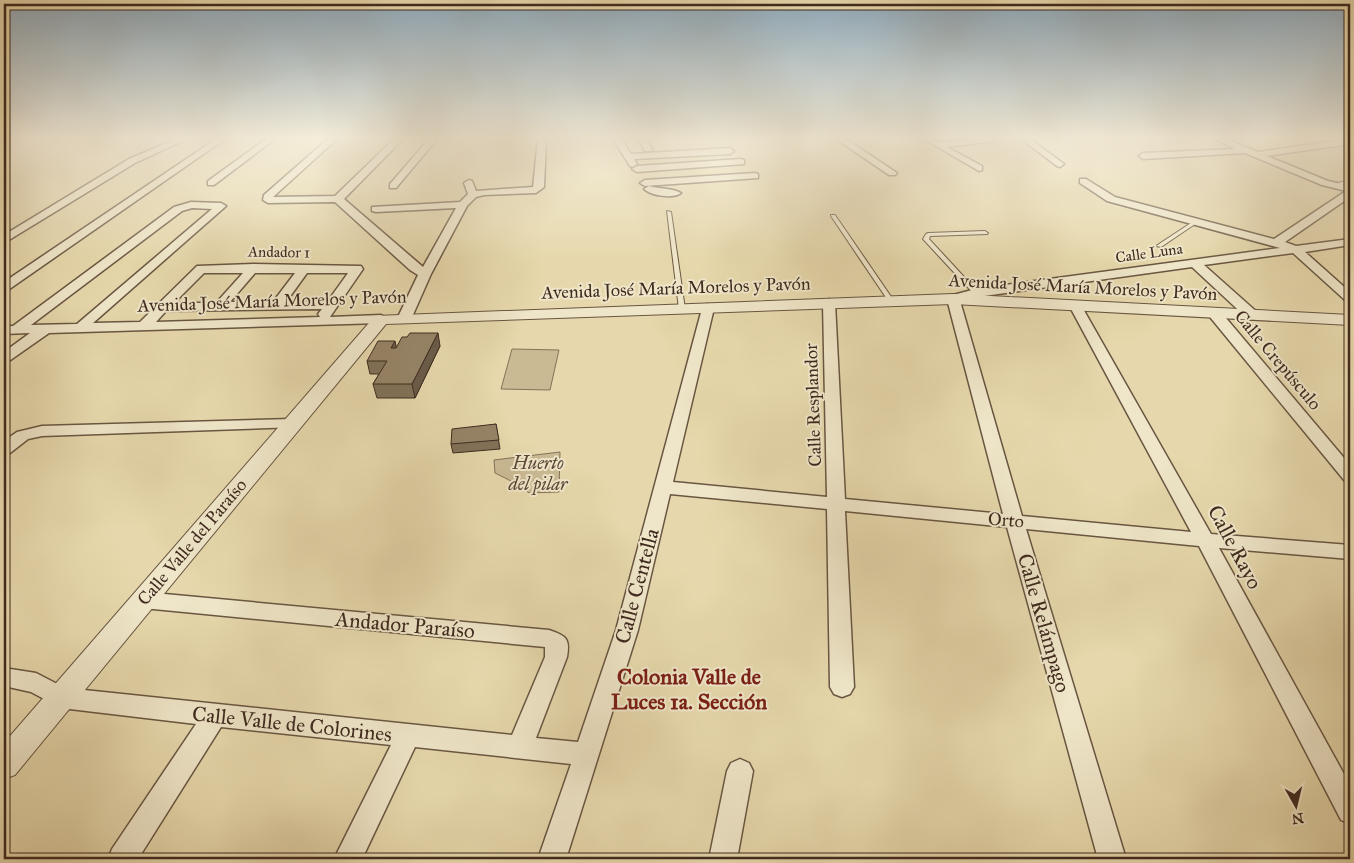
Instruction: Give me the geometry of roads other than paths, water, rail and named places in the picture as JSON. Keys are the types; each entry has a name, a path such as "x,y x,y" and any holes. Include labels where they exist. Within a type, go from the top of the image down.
{"street":[{"path":"4,240 102,179"},
{"path":"4,287 162,179"},
{"path":"210,183 215,179"},
{"path":"287,179 267,197 268,200 338,199 414,267 425,274"},
{"path":"338,199 358,179"},
{"path":"393,186 399,179"},
{"path":"405,317 425,274 464,205 473,195 483,192 536,190 539,188 540,179"},
{"path":"643,179 649,190 676,193"},
{"path":"645,183 703,179"},
{"path":"1318,179 1350,191"},
{"path":"1083,181 1111,199 1296,250 1350,298"},
{"path":"470,183 473,195"},
{"path":"1276,243 1350,191"},
{"path":"10,330 178,209 191,205 221,206 81,327"},
{"path":"376,209 464,205"},
{"path":"4,226 26,226"},
{"name":"Calle Luna","path":"953,299 976,293 1350,242"},
{"path":"1195,264 1253,316"},
{"path":"220,306 253,268"},
{"path":"145,325 201,269"},
{"name":"Andador 1","path":"201,269 357,269"},
{"path":"278,305 304,269"},
{"path":"320,320 357,269"},
{"name":"Avenida José María Morelos y Pavón","path":"10,330 953,299 1350,320"},
{"name":"Calle Relámpago","path":"953,299 1014,520 1112,859"},
{"name":"Calle Resplandor","path":"829,303 842,687"},
{"path":"162,307 331,305"},
{"name":"Calle Rayo","path":"1076,307 1205,540 1350,811"},
{"name":"Calle Centella","path":"552,859 627,630 708,308"},
{"name":"Calle Crepúsculo","path":"1215,314 1350,476"},
{"name":"Calle Valle del Paraíso","path":"4,765 381,319"},
{"path":"4,358 47,328"},
{"path":"4,449 23,435 42,431 292,424"},
{"name":"Orto","path":"662,487 1205,540 1350,552"},
{"name":"Andador Paraíso","path":"143,600 549,639 558,644 556,657 520,746"},
{"name":"Calle Valle de Colorines","path":"4,677 36,683 62,698 408,737 520,746 586,754"},
{"path":"122,859 215,716"},
{"path":"348,859 408,737"},
{"path":"722,859 740,771"}],"lane":[{"path":"1335,186 1350,183"},
{"path":"669,212 682,309"},
{"path":"833,216 891,301"},
{"path":"1159,246 1196,222"},
{"path":"976,293 926,238 928,235 985,233"}],"district":[{"name":"Colonia Valle de Luces 1a. Sección","path":"689,688"}],"park label":[{"name":"Huerto del pilar","path":"538,473"}]}
